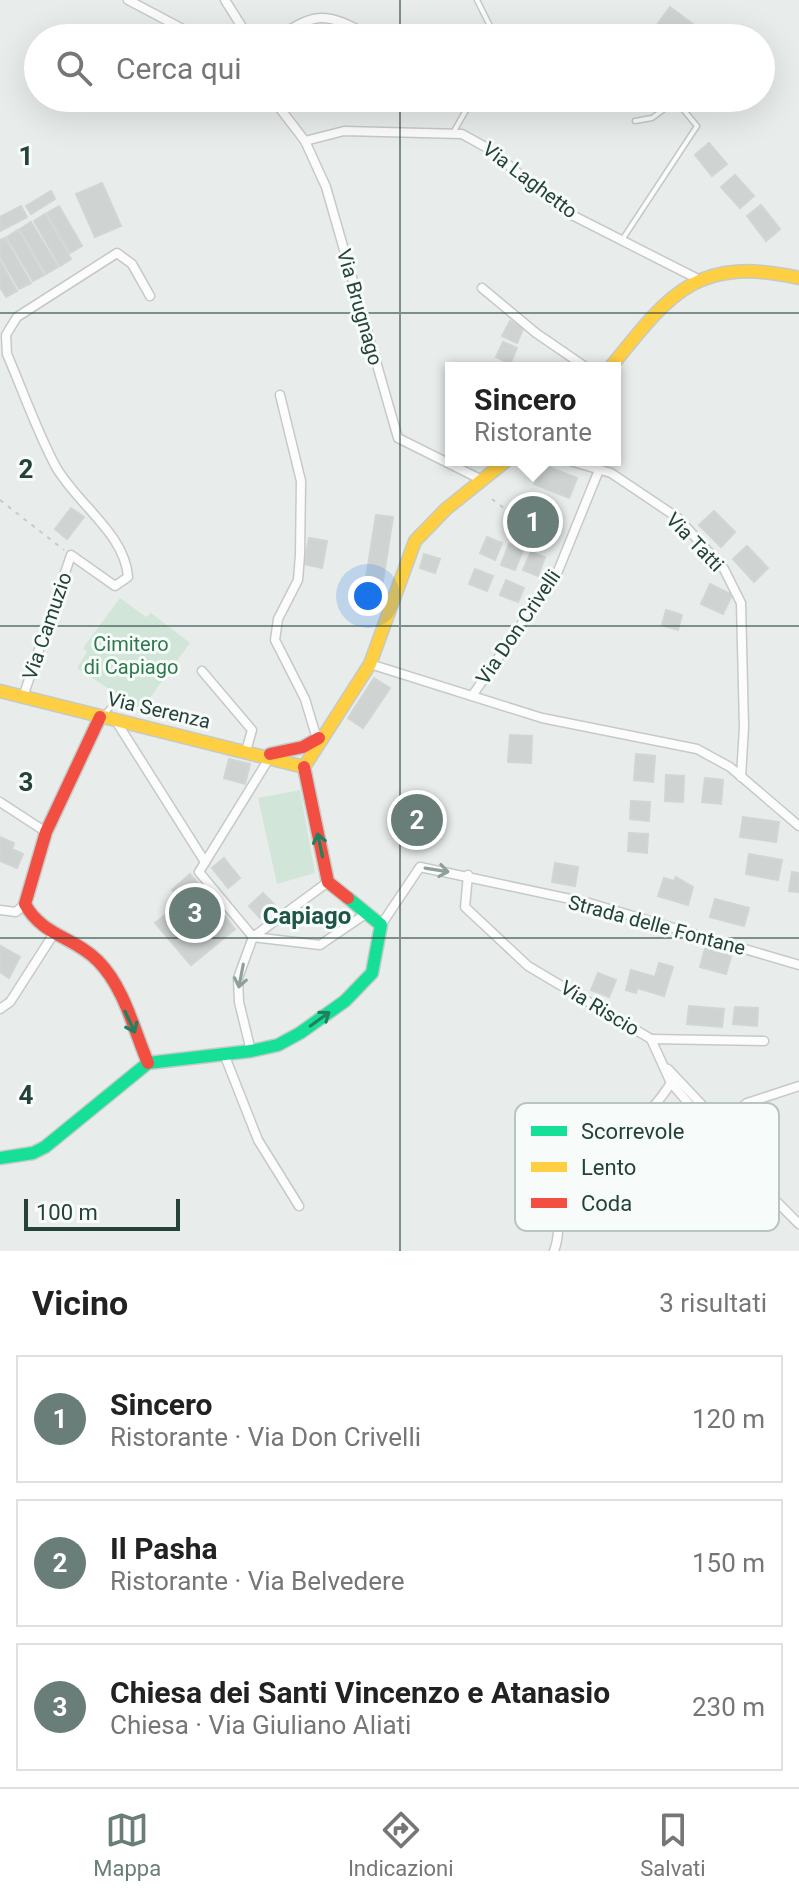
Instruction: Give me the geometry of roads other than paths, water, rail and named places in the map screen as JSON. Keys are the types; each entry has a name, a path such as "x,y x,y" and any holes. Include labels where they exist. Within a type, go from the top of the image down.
{"street":[{"path":"128,0 173,24"},
{"path":"225,0 240,24"},
{"path":"301,24 314,16 330,17 345,24"},
{"name":"Via Brugnago","path":"283,112 305,141 326,187 398,438 445,462"},
{"name":"Via Laghetto","path":"305,141 344,131 453,133 473,138 564,211 696,278"},
{"name":"Via Camuzio","path":"23,697 71,555 115,586 128,577 123,551 113,535 90,514 56,467 7,354 6,335 17,317 117,253 132,264 150,296"},
{"path":"615,362 660,308 696,278 753,270 799,278"},
{"path":"482,288 536,333 578,362"},
{"path":"280,395 301,481 300,555 298,580 278,619 275,640 305,699 319,738"},
{"name":"Via Brugnago","path":"454,466 482,480"},
{"path":"289,756 294,767 306,757 370,664 415,541 428,526 500,466"},
{"name":"Via Tatti","path":"586,466 611,473 678,518 724,569 741,603 744,727 741,777"},
{"name":"Via Don Crivelli","path":"472,696 558,571 599,470"},
{"path":"370,664 542,718 697,749 741,777 799,826"},
{"path":"202,671 252,730 246,751"},
{"name":"Via Serenza","path":"0,691 267,756 289,756 296,746 306,757"},
{"path":"0,910 16,912 25,904 46,832 100,717"},
{"path":"116,721 205,862"},
{"path":"267,756 199,872 253,937 320,945 367,913"},
{"path":"0,1158 33,1153 45,1147 148,1063 251,1051 289,1039 345,1001 372,973 381,925 328,882 306,757"},
{"path":"0,802 46,832"},
{"name":"Strada delle Fontane","path":"381,925 420,867 589,903 799,965"},
{"name":"Via Riscio","path":"468,875 465,907 528,966 651,1039 671,1083 688,1103"},
{"path":"251,1051 239,1002 238,978 253,937 328,882"},
{"path":"25,904 29,915 53,935 95,958 111,982 148,1063"},
{"path":"0,1009 10,1002 53,935"},
{"path":"651,1039 764,1041"},
{"path":"224,1054 258,1140 299,1206"},
{"path":"660,1059 698,1103"},
{"path":"655,1103 671,1083"},
{"path":"747,1103 799,1086"},
{"name":"Via Riscio","path":"779,1204 799,1224"},
{"path":"554,1251 561,1231"}],"lane":[{"path":"477,0 489,24"},
{"path":"453,133 465,112"},
{"path":"635,121 652,118 660,112"},
{"path":"622,240 697,126 685,112"},
{"path":"100,717 121,697"}],"place":[{"name":"Sincero","path":"533,522"},
{"name":"Il Pasha","path":"417,820"},
{"name":"Chiesa dei Santi Vincenzo e Atanasio","path":"195,913"}],"district":[{"name":"Capiago","path":"307,916"}],"park label":[{"name":"Cimitero di Capiago","path":"131,656"}]}
